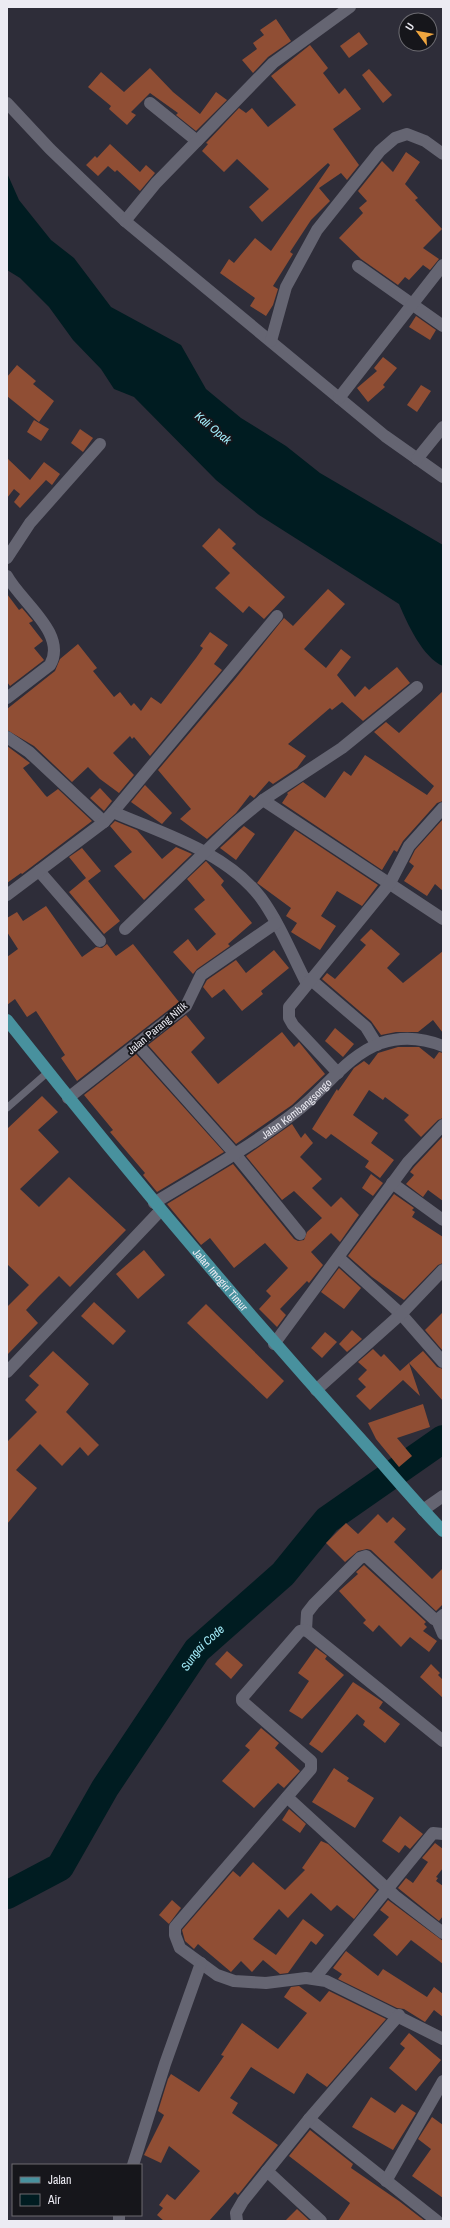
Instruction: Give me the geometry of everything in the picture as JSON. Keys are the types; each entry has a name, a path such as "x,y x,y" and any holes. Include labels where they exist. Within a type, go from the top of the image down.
{"main road":[{"name":"Jalan Imogiri Timur","path":"7,1020 68,1098 157,1207 274,1344 443,1531"}],"street":[{"path":"125,221 156,183 273,62 350,7"},
{"path":"7,103 50,148 125,221 385,436 443,477"},
{"path":"150,103 198,141"},
{"path":"271,341 286,287 317,230 380,151 395,138 407,134 425,141 443,154"},
{"path":"339,398 443,265"},
{"path":"358,266 443,326"},
{"path":"417,459 443,427"},
{"path":"7,558 30,523 100,444"},
{"path":"7,576 12,585 46,625 55,646 54,658 50,665 7,698"},
{"path":"7,895 104,822 277,616"},
{"path":"125,929 205,852 263,800 342,748 417,687"},
{"path":"7,737 30,752 104,822"},
{"path":"263,800 443,918"},
{"path":"338,1073 289,1018 289,1007 308,981 390,883 409,846 443,808"},
{"path":"113,812 205,852 250,885 262,900 276,923 308,981 366,1027 377,1045"},
{"path":"39,871 100,941"},
{"name":"Jalan Parang Nitik","path":"68,1098 138,1045 186,1006 201,975 276,923"},
{"name":"Jalan Kembangsongo","path":"7,1372 157,1207 298,1110 358,1056 377,1045 392,1041 416,1039 430,1041 443,1046"},
{"path":"138,1045 235,1154 300,1234"},
{"path":"274,1344 339,1258 408,1162 443,1125"},
{"path":"392,1183 443,1220"},
{"path":"339,1258 401,1314 443,1362"},
{"path":"316,1390 401,1314 443,1270"},
{"path":"423,1510 443,1496"},
{"path":"306,1630 307,1614 314,1604 360,1558 366,1556 440,1617 443,1634"},
{"path":"306,1630 443,1741"},
{"path":"306,1630 300,1632 242,1698 242,1701 310,1762 311,1769 175,1927 175,1935 180,1948 217,1975 234,1981 266,1983 306,1978 326,1981 399,2015 443,2038"},
{"path":"287,1797 386,1888 443,1933"},
{"path":"314,1979 386,1888 433,1833 443,1834"},
{"path":"133,2164 165,2064 201,1963"},
{"path":"237,2221 236,2213 242,2201 309,2119 399,2015"},
{"path":"386,2180 443,2081"},
{"path":"309,2119 436,2221"},
{"path":"267,2171 321,2221"}],"lane":[{"path":"7,1108 48,1072"}],"water":[{"name":"Kali Opak","path":"7,173 19,200 51,240 74,258 111,307 181,345 206,389 241,418 286,446 320,473 443,545 443,666 429,656 422,648 406,621 399,604 259,515 216,480 134,397 114,389 101,369 73,340 49,307 20,278 7,270"}],"building":[{"path":"276,19 291,41 268,57 253,73 242,60 257,49 253,43 264,35 260,30"},
{"path":"359,32 368,44 349,58 340,46"},
{"path":"310,45 328,68 323,73 339,94 345,88 361,109 333,129 359,165 347,180 341,173 319,188 330,201 311,220 290,252 293,254 273,286 278,289 273,305 266,316 250,306 255,298 220,273 229,259 234,263 255,238 271,251 330,165 328,163 262,222 249,207 269,189 237,159 224,172 202,151 208,144 206,143 239,108 246,113 252,108 268,127 296,105 271,76"},
{"path":"150,68 173,92 200,114 216,92 227,100 196,131 176,115 178,113 150,93 131,112 136,115 127,125 109,109 111,106 88,87 101,72 124,92"},
{"path":"369,69 392,95 383,103 362,75"},
{"path":"110,144 140,172 146,165 155,173 140,191 117,170 115,172 108,166 98,176 86,165 95,156 97,158"},
{"path":"406,152 420,162 405,184 418,198 415,200 442,229 423,248 439,259 430,270 423,265 409,280 405,277 398,285 361,259 339,238 363,213 359,208 367,201 358,191 382,161 393,172"},
{"path":"416,316 436,330 430,340 409,327"},
{"path":"383,357 397,368 383,385 385,387 368,402 357,388 377,371 374,368"},
{"path":"17,365 36,381 33,384 54,401 39,422 7,396 7,377"},
{"path":"421,385 431,391 417,412 407,405"},
{"path":"34,420 49,429 41,441 27,432"},
{"path":"80,429 93,438 83,452 71,443"},
{"path":"7,458 30,480 44,462 60,474 52,485 46,480 20,508 14,502 20,494 14,489 7,498"},
{"path":"219,528 236,544 232,548 285,597 264,619 249,606 243,613 215,588 230,573 202,546"},
{"path":"328,589 345,604 304,649 326,668 341,649 351,657 337,675 355,697 365,686 369,690 397,667 410,683 363,721 342,702 332,710 330,708 288,744 306,756 297,768 273,784 269,781 254,798 250,795 236,813 207,839 180,819 191,809 158,770 235,679 284,618 293,626"},
{"path":"7,594 19,610 22,608 33,621 29,623 43,641 34,648 44,660 10,686 7,682"},
{"path":"210,632 228,645 214,664 222,670 150,756 134,737 132,739 130,736 113,753 134,775 119,793 100,779 88,767 72,782 34,746 7,730 7,709 55,671 60,659 78,644 97,668 93,671 114,697 120,692 131,706 134,703 141,711 151,697 161,704 203,648 200,646"},
{"path":"443,691 443,801 437,803 403,841 397,852 394,850 382,870 282,803 288,794 287,793 303,782 325,798 344,771 351,776 365,755 427,795 434,786 374,732 386,722 399,733"},
{"path":"7,746 30,763 23,768 47,797 58,789 92,821 22,874 21,873 7,883"},
{"path":"145,785 172,813 162,824 131,802"},
{"path":"100,788 112,801 104,811 90,798"},
{"path":"443,819 443,891 435,884 427,896 404,881 414,866 409,862 415,850"},
{"path":"115,821 137,830 162,859 176,847 192,854 144,900 114,866 132,852 110,826"},
{"path":"244,826 255,834 236,860 220,848"},
{"path":"295,830 378,885 362,906 337,891 321,916 336,926 320,950 291,932 297,923 286,916 291,908 257,883"},
{"path":"82,848 101,871 88,881 120,921 104,934 69,892 86,878 69,857"},
{"path":"206,861 224,881 221,885 252,923 228,944 230,946 197,969 193,974 173,952 188,939 197,951 216,934 194,909 205,900 187,879"},
{"path":"46,906 82,957 96,947 102,948 107,944 116,956 133,944 179,1002 77,1081 61,1058 65,1055 36,1011 27,1017 15,999 7,1005 7,957 18,949 7,932 7,918 17,912 23,921"},
{"path":"371,929 400,954 387,968 403,983 443,951 443,1033 433,1020 418,1032 396,1032 381,1035 371,1021 322,979 327,973 335,979 366,945 360,940"},
{"path":"274,950 289,968 261,991 263,994 242,1011 224,989 212,998 203,987 207,980 236,960 246,973"},
{"path":"186,1015 205,1038 191,1052 218,1084 282,1032 294,1047 299,1042 325,1074 292,1105 236,1144 148,1045"},
{"path":"335,1028 354,1044 343,1057 325,1041"},
{"path":"398,1047 419,1047 434,1059 439,1052 443,1053 443,1118 438,1120 421,1137 404,1120 409,1115 385,1097 383,1100 369,1090 353,1115 378,1133 371,1143 394,1160 380,1178 365,1167 369,1161 331,1134 326,1139 312,1129 337,1089 338,1091 354,1068 364,1061 369,1065 378,1053"},
{"path":"136,1054 224,1152 157,1192 143,1175 145,1173 110,1132 113,1130 84,1095"},
{"path":"42,1096 58,1112 38,1130 59,1152 20,1189 39,1207 69,1177 126,1230 70,1287 59,1276 38,1297 26,1310 38,1323 7,1355 7,1307 29,1285 7,1264 7,1129"},
{"path":"292,1124 301,1138 305,1133 313,1143 300,1157 322,1179 312,1188 331,1207 341,1197 359,1215 340,1242 331,1233 311,1252 323,1265 309,1283 307,1281 280,1309 286,1315 277,1327 259,1309 271,1296 266,1291 288,1268 265,1243 234,1268 210,1238 201,1245 167,1204 233,1164 294,1239 298,1241 304,1240 307,1232 322,1218 294,1191 282,1200 246,1156"},
{"path":"443,1136 443,1201 428,1190 423,1197 406,1184 414,1175 410,1172"},
{"path":"371,1174 383,1183 373,1196 362,1188"},
{"path":"394,1194 414,1208 412,1210 415,1212 412,1217 443,1237 443,1263 438,1265 404,1300 372,1277 348,1256"},
{"path":"144,1250 165,1275 138,1299 116,1274"},
{"path":"339,1268 361,1288 344,1309 321,1292"},
{"path":"94,1302 126,1331 113,1345 81,1316"},
{"path":"206,1304 284,1381 267,1399 187,1323"},
{"path":"443,1312 443,1351 425,1330"},
{"path":"352,1330 362,1339 347,1352 339,1344"},
{"path":"325,1332 337,1342 322,1358 311,1348"},
{"path":"373,1349 381,1357 384,1354 400,1371 409,1363 420,1396 403,1380 370,1410 356,1396 366,1387 358,1379 367,1370 358,1362"},
{"path":"53,1351 89,1384 66,1412 99,1445 88,1456 80,1447 62,1466 40,1444 16,1470 37,1488 7,1524 7,1442 37,1412 25,1400 39,1385 29,1376"},
{"path":"423,1351 437,1367 443,1369 443,1401 409,1363"},
{"path":"423,1404 430,1427 397,1438 412,1456 399,1467 376,1439 368,1423"},
{"path":"378,1514 387,1523 393,1517 406,1529 394,1542 432,1579 443,1568 443,1604 436,1611 371,1550 367,1549 358,1551 345,1562 326,1543 346,1523 358,1534"},
{"path":"364,1565 426,1622 424,1624 427,1627 423,1631 437,1641 429,1652 410,1637 401,1647 379,1625 373,1632 363,1623 366,1620 339,1591 358,1574 356,1572"},
{"path":"316,1648 327,1656 325,1659 344,1675 302,1719 289,1711 309,1681 298,1673"},
{"path":"227,1651 243,1665 231,1679 215,1664"},
{"path":"431,1664 440,1673 438,1675 443,1680 443,1698 420,1677"},
{"path":"353,1682 383,1702 379,1708 400,1724 385,1743 363,1725 365,1721 357,1714 322,1753 309,1744"},
{"path":"261,1728 279,1743 275,1748 300,1771 284,1788 278,1783 254,1808 222,1781 250,1750 245,1746"},
{"path":"334,1768 349,1778 347,1781 374,1798 355,1828 312,1802"},
{"path":"289,1809 306,1824 300,1833 282,1820"},
{"path":"400,1816 423,1834 410,1849 405,1845 399,1853 382,1841"},
{"path":"321,1841 328,1844 377,1890 354,1919 337,1905 331,1911 311,1893 288,1918 279,1909 253,1939 276,1955 303,1919 324,1935 316,1945 311,1941 288,1973 280,1974 263,1960 252,1972 241,1961 231,1972 198,1944 194,1949 185,1941 182,1930 233,1871 240,1877 253,1862 285,1890 305,1870 302,1868"},
{"path":"435,1843 443,1849 443,1868 436,1877 438,1878 436,1881 443,1886 443,1916 439,1921 398,1888 406,1878 413,1883 428,1862 422,1858"},
{"path":"172,1900 181,1908 169,1924 159,1915"},
{"path":"388,1900 443,1941 443,1964 411,1940 397,1956 373,1935 389,1917 380,1910"},
{"path":"346,1951 378,1976 383,1969 427,1997 434,1987 443,1994 443,2017 434,2010 425,2022 404,2009 397,2008 338,1979 342,1974 333,1968"},
{"path":"299,1986 320,2002 329,1991 386,2019 327,2087 307,2073 294,2094 251,2067 230,2098 238,2103 232,2113 278,2145 238,2195 235,2192 209,2221 164,2221 157,2215 163,2208 159,2205 167,2194 175,2200 200,2171 169,2146 161,2163 144,2155 164,2115 158,2111 168,2079 171,2074 199,2092 224,2056 221,2055 242,2023 278,2049 307,2013 284,1997 291,1987"},
{"path":"409,2033 441,2060 416,2091 389,2068 405,2048 400,2044"},
{"path":"371,2097 395,2113 402,2104 416,2113 393,2150 352,2127"},
{"path":"432,2117 443,2125 443,2198 412,2176 431,2149 418,2139"},
{"path":"310,2130 353,2164 351,2168 425,2221 338,2221 350,2203 289,2156"},
{"path":"297,2209 310,2221 285,2221"}],"waterway":[{"name":"Sungai Code","path":"7,1895 60,1867 105,1788 197,1650 283,1574 327,1520 443,1439"}]}
